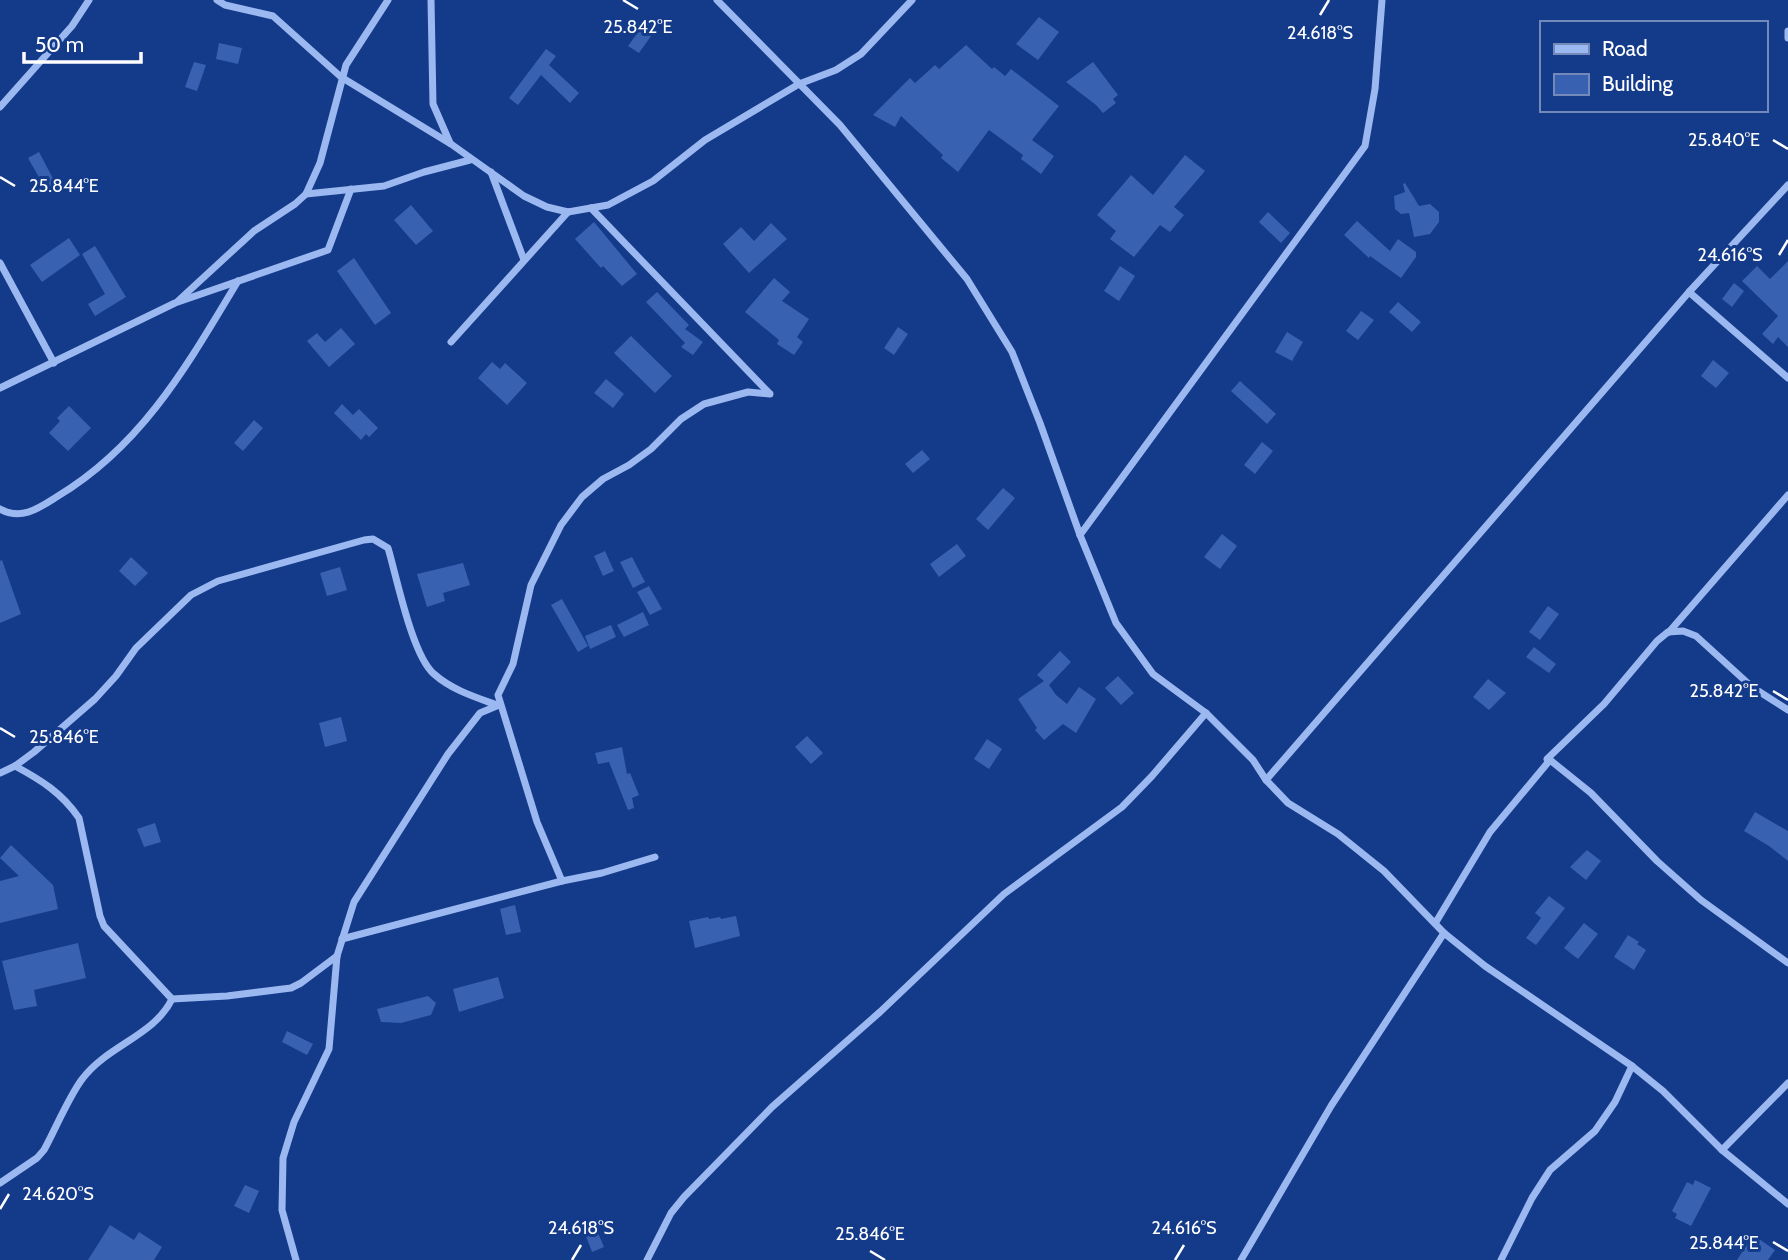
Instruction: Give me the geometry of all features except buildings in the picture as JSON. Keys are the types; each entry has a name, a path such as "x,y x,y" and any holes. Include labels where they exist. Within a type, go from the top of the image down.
{"street":[{"path":"0,107 72,26 89,0"},
{"path":"217,0 225,5 273,16 341,77 451,144 524,196 547,207 568,212 608,205 653,181 705,140 799,84 836,70 861,54 912,0"},
{"path":"176,303 254,231 306,194 320,163 346,65 388,0"},
{"path":"431,0 433,104 451,144"},
{"path":"717,0 840,125 967,279 1012,352 1116,623 1153,674 1206,713 1253,760 1266,780 1288,803 1338,834 1384,871 1444,933 1485,966 1632,1066 1663,1091 1722,1150 1788,1204"},
{"path":"1080,535 1365,146 1375,89 1382,0"},
{"path":"1788,31 1788,38"},
{"path":"306,194 384,186 470,160"},
{"path":"491,172 524,260"},
{"path":"1266,780 1689,292 1788,185"},
{"path":"0,388 176,303 328,250 351,189"},
{"path":"562,881 537,822 498,705 498,695 513,664 531,585 561,526 582,497 603,479 651,449 681,419 704,404 748,392 770,394 591,208"},
{"path":"451,342 568,212"},
{"path":"0,263 54,363"},
{"path":"0,509 18,515 31,513 88,479 121,449 177,382 239,281"},
{"path":"1689,292 1788,378"},
{"path":"1436,922 1490,832 1548,760 1604,704 1788,495"},
{"path":"0,772 15,766 95,699 136,648 191,595 218,581 365,540 373,539 388,548 417,648 431,672 461,692 498,705"},
{"path":"1668,632 1683,631 1696,636 1752,687 1788,710"},
{"path":"296,1260 282,1210 283,1158 295,1122 329,1049 337,956 354,902 448,754 480,713 498,705"},
{"path":"646,1260 671,1213 684,1196 772,1107 880,1012 1004,894 1122,807 1206,713"},
{"path":"1550,760 1591,793 1657,861 1701,900 1788,963"},
{"path":"15,766 44,782 71,806 79,818 104,926 172,999"},
{"path":"342,939 655,857"},
{"path":"1241,1260 1331,1106 1444,933"},
{"path":"172,999 291,988 301,984 337,956"},
{"path":"0,1183 37,1158 44,1150 83,1078 118,1047 155,1021 168,1008 172,999"},
{"path":"1502,1260 1538,1188 1550,1170 1595,1131 1615,1102 1632,1066"},
{"path":"1722,1150 1788,1083"}]}
